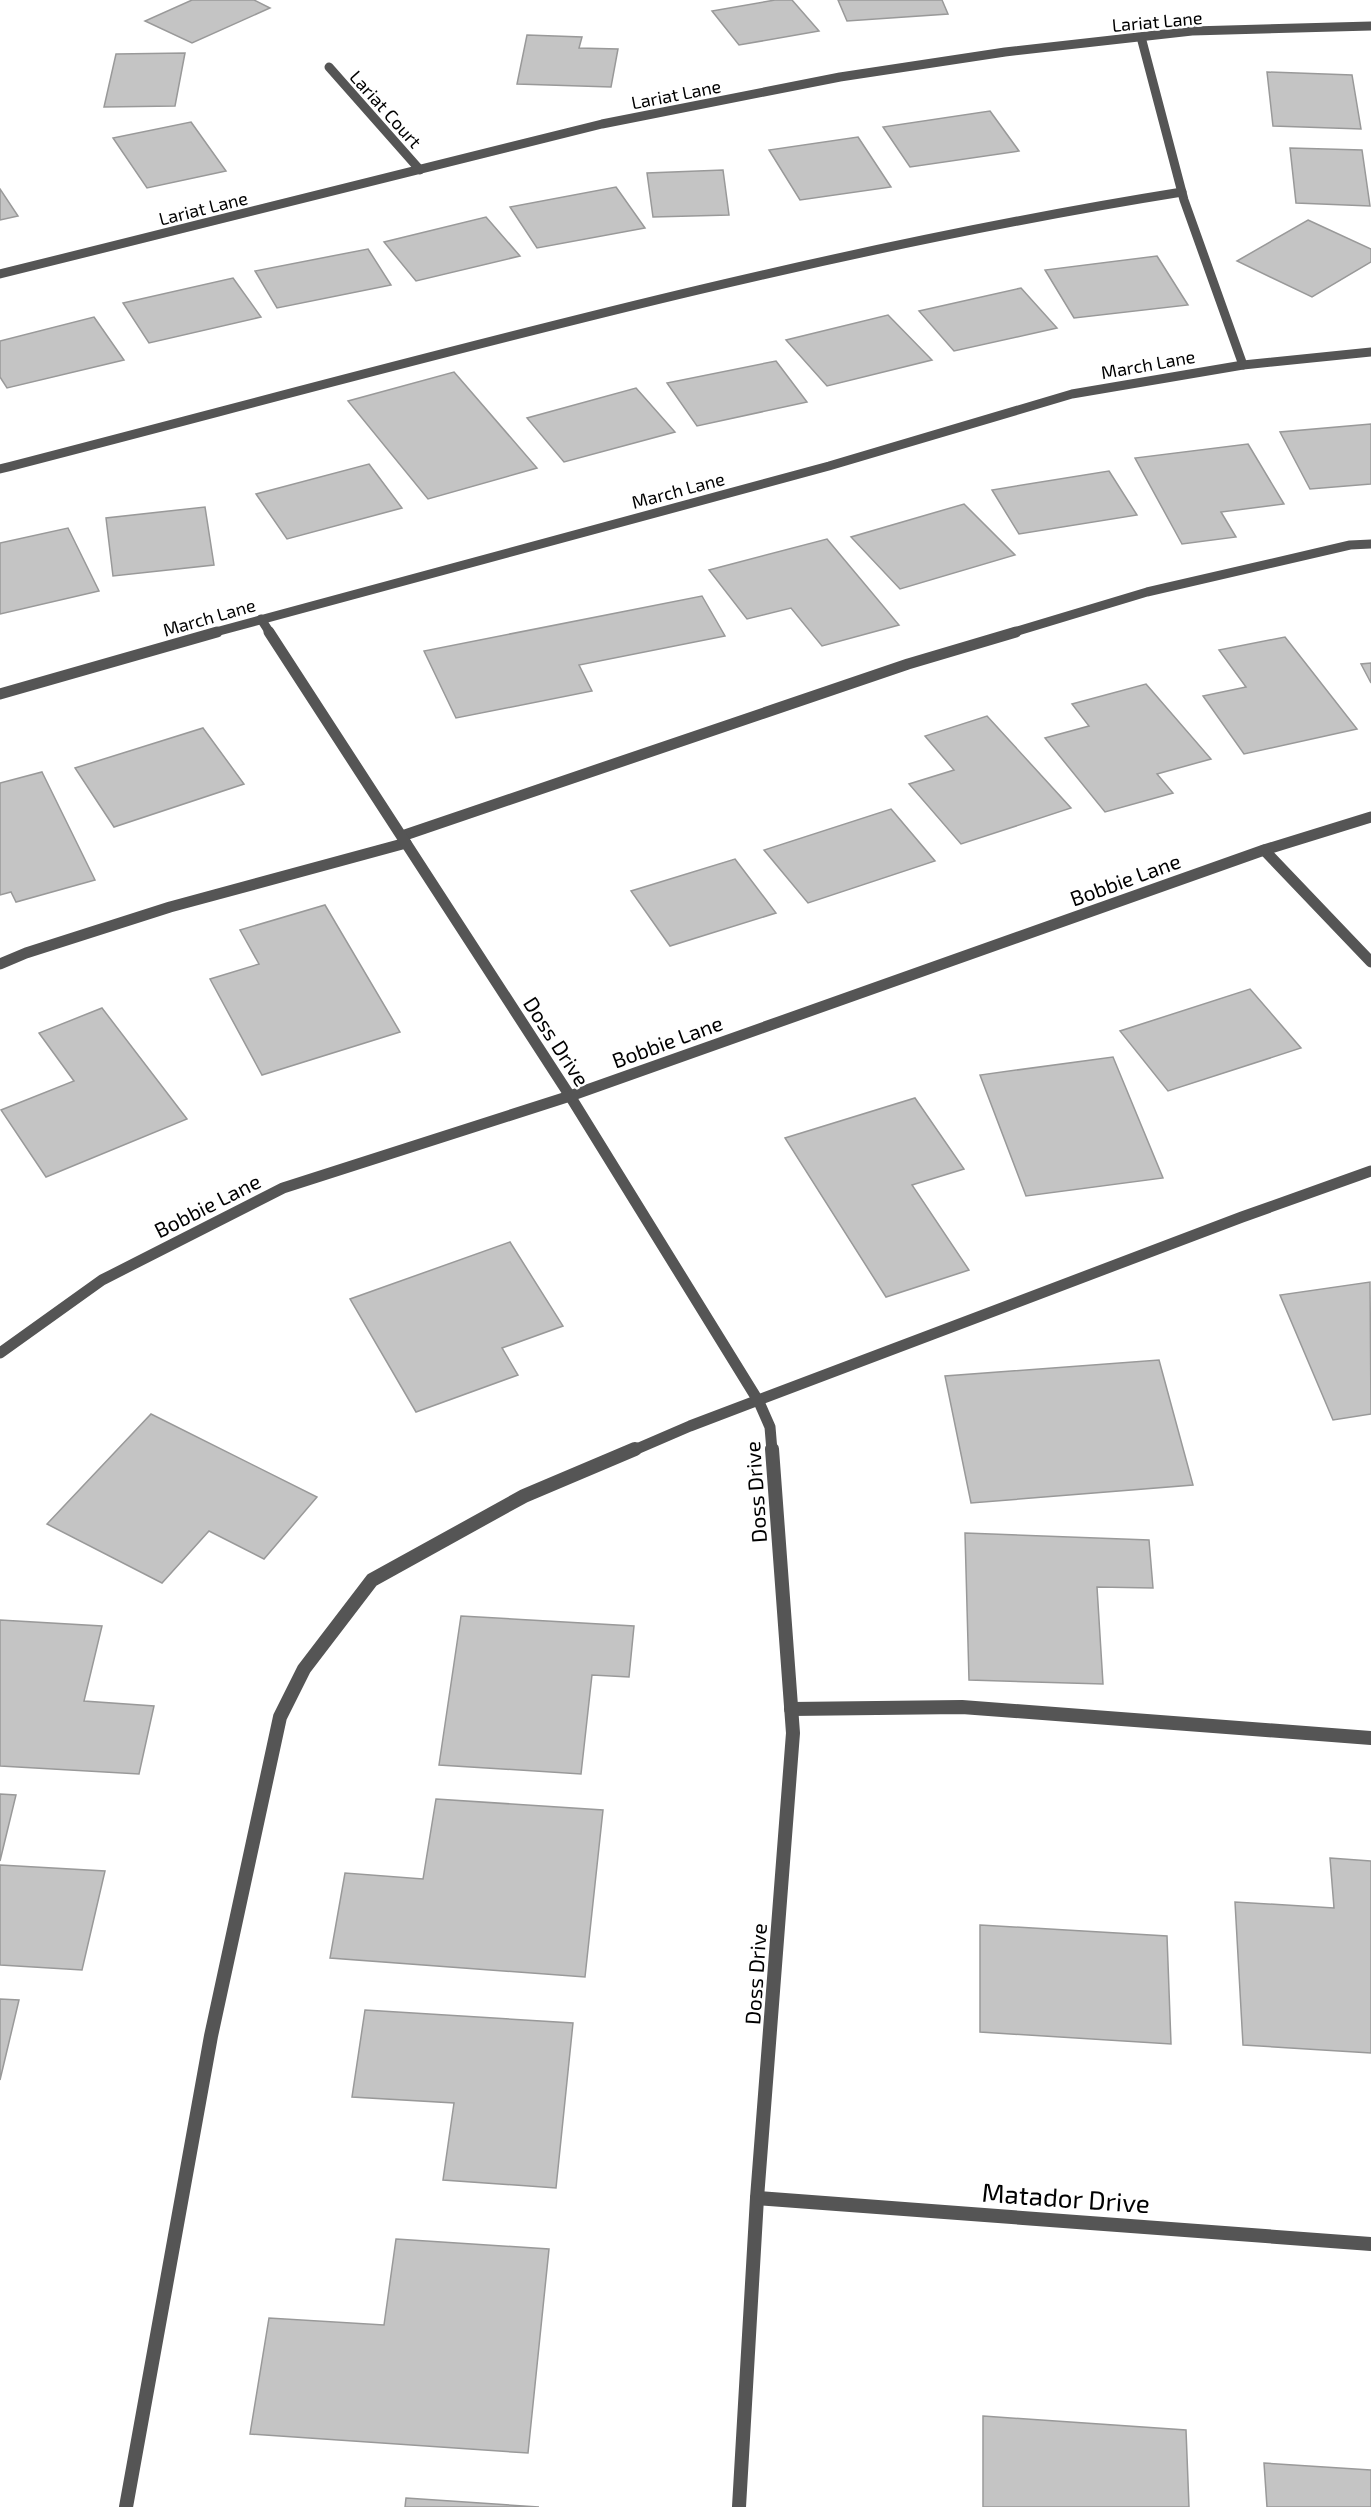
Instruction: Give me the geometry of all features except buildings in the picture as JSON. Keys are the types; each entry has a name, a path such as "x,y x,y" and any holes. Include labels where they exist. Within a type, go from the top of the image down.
{"street":[{"name":"Lariat Lane","path":"0,274 602,124 829,79 1005,52 1192,32 1371,26"},
{"path":"1141,37 1182,192 1243,364"},
{"name":"Lariat Court","path":"329,67 420,170"},
{"path":"0,469 622,310 927,237 1067,209 1182,192"},
{"name":"March Lane","path":"0,694 261,619 829,466 1072,394 1243,364 1371,352"},
{"path":"0,964 26,953 170,907 404,840 908,664 1147,592 1350,545 1371,544"},
{"name":"Doss Drive","path":"261,619 570,1096 759,1402 770,1427 793,1733 757,2198 739,2507"},
{"name":"Bobbie Lane","path":"0,1353 102,1280 283,1188 570,1096 1264,850 1371,817"},
{"path":"1264,850 1371,962"},
{"path":"126,2507 216,2013 280,1717 304,1669 372,1580 524,1496 690,1426 759,1402 1242,1217 1371,1171"},
{"path":"791,1709 962,1707 1371,1738"},
{"name":"Matador Drive","path":"757,2198 1371,2244"}]}
